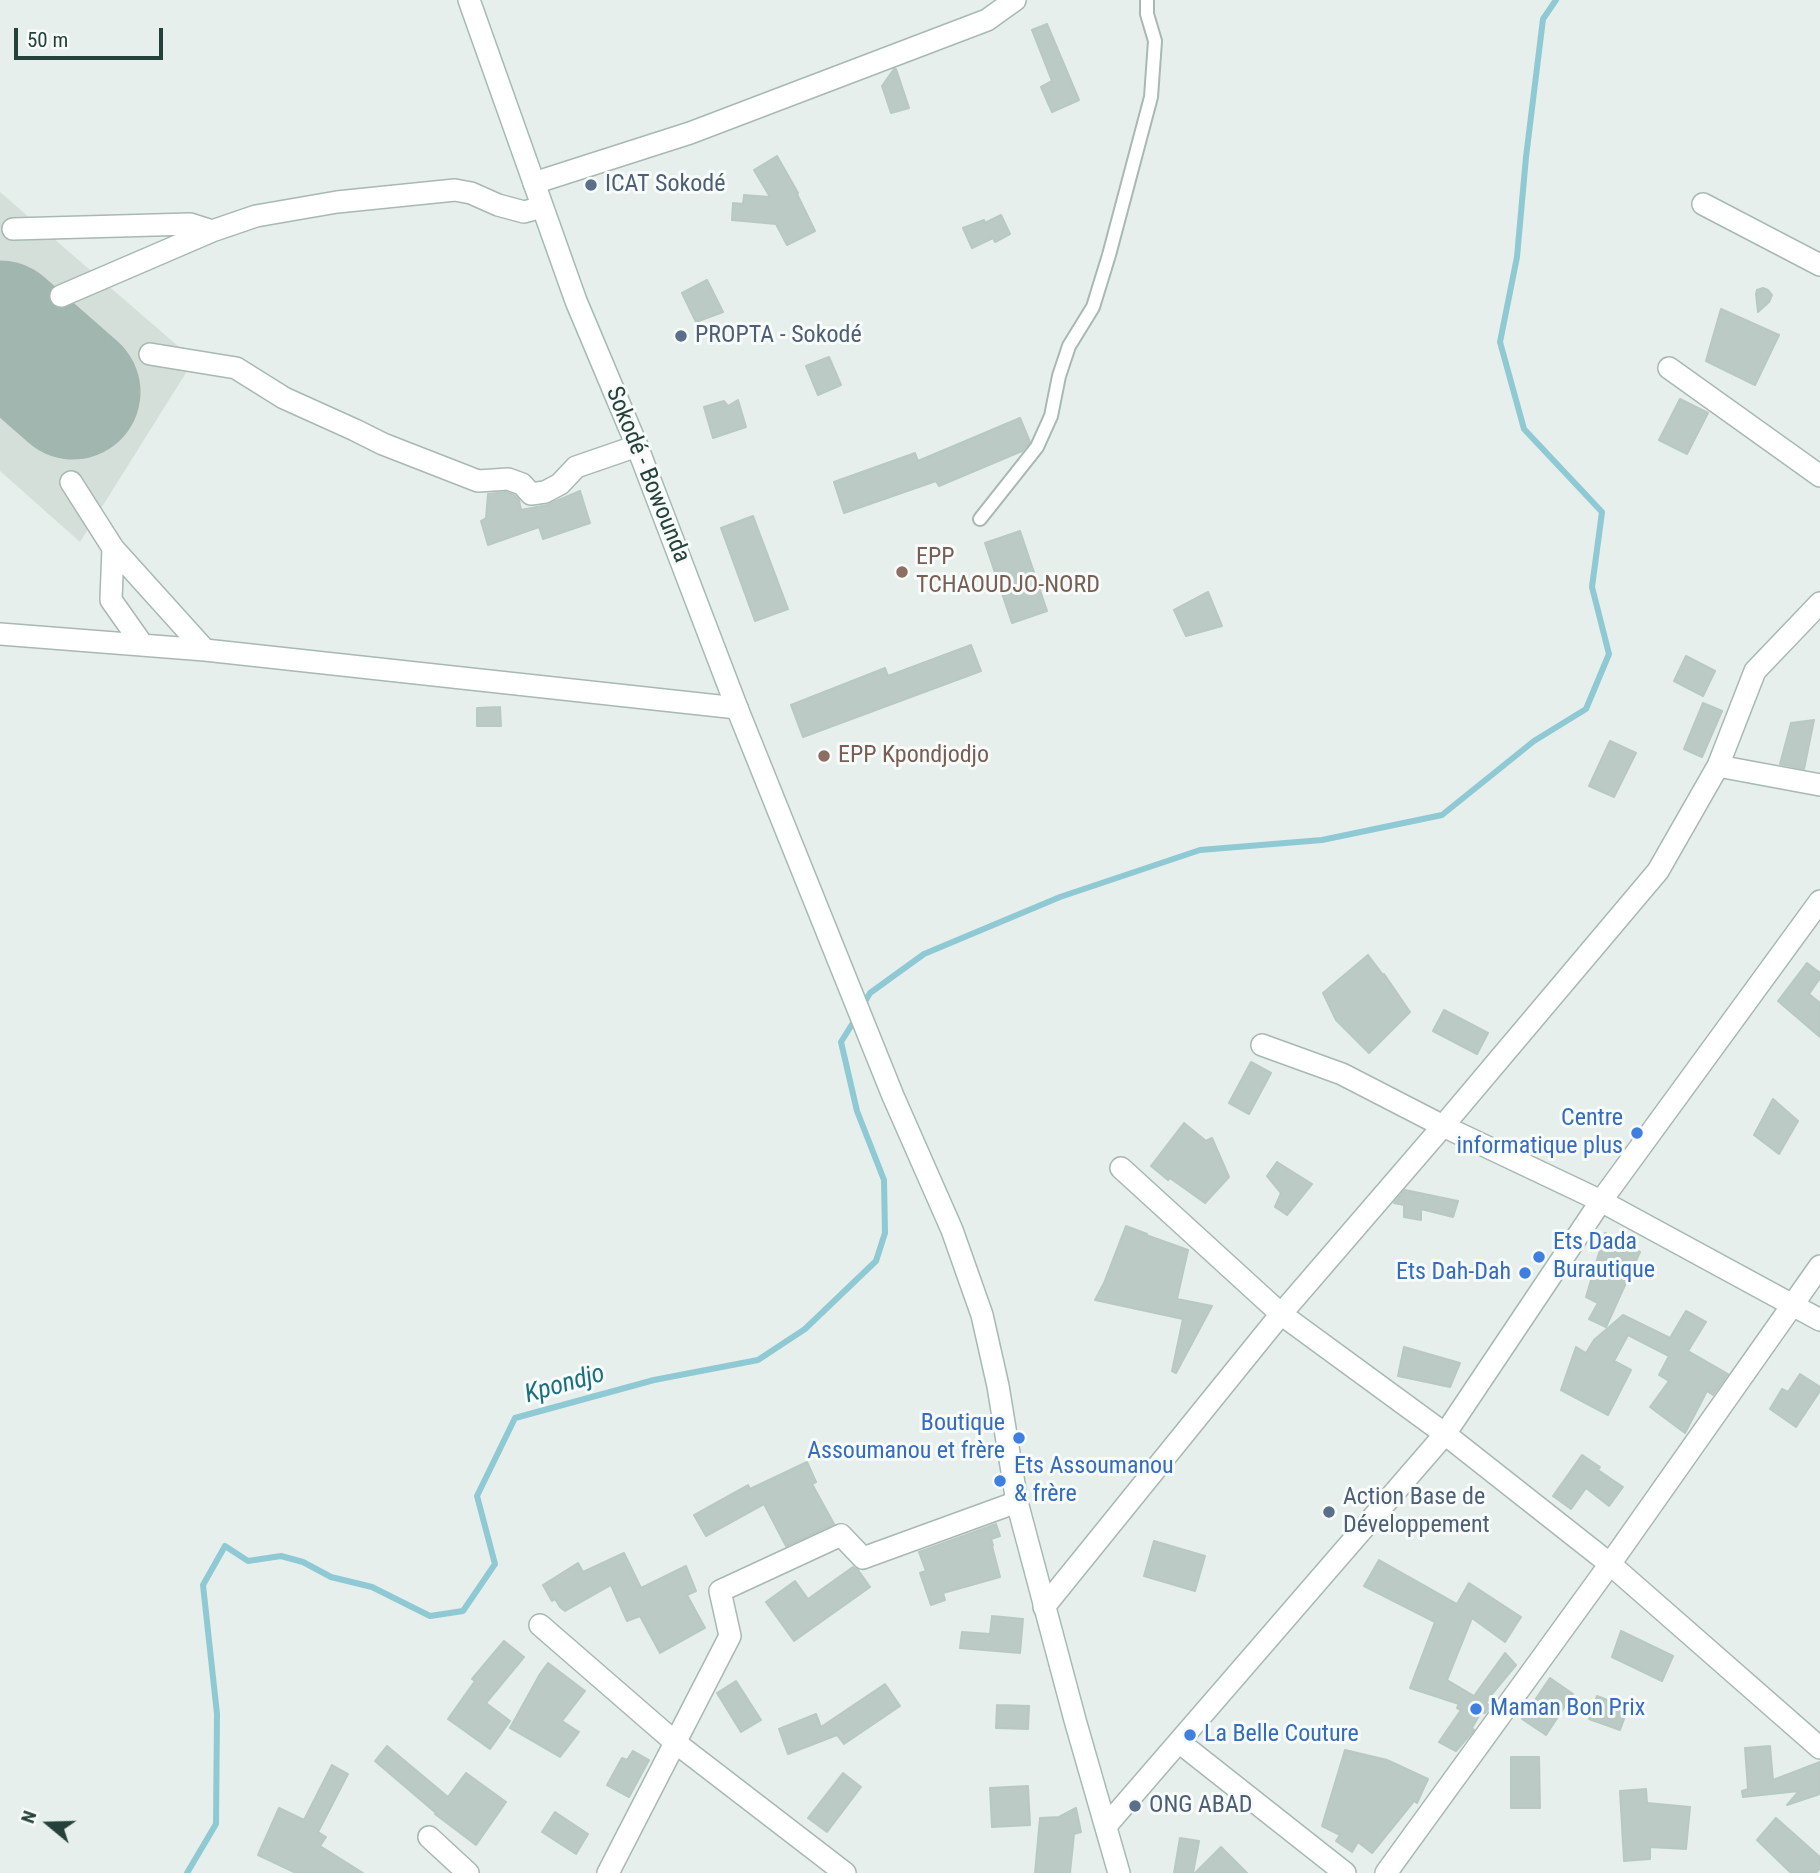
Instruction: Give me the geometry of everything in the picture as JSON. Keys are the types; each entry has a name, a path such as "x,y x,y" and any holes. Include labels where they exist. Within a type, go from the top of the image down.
{"street":[{"name":"Sokodé - Bowounda","path":"469,0 576,301 637,446 737,708 893,1096 952,1230 982,1315 998,1386 1017,1502 1119,1873"},
{"path":"534,183 690,133 987,20 1015,0"},
{"path":"61,296 212,230 256,216 283,211 337,202 455,190 524,212 542,207"},
{"path":"1703,204 1820,265"},
{"path":"13,229 190,224 212,230"},
{"path":"150,354 236,368 284,398 383,444 478,481 508,479 522,484 531,494 545,492 560,484 576,467 637,446"},
{"path":"1669,368 1820,476"},
{"path":"71,482 113,548 205,650"},
{"path":"113,548 111,600 142,644"},
{"path":"1044,1607 1281,1314 1658,872 1718,766 1755,671 1820,603"},
{"path":"0,634 205,650 737,708"},
{"path":"1718,766 1820,786"},
{"path":"1106,1826 1445,1434 1601,1201 1820,901"},
{"path":"1262,1045 1342,1074 1443,1126 1601,1201 1820,1320"},
{"path":"1121,1168 1281,1314 1445,1434 1610,1563 1820,1748"},
{"path":"1386,1873 1820,1266"},
{"path":"608,1873 730,1636 720,1591 841,1535 863,1558 1017,1502"},
{"path":"540,1625 676,1743 845,1873"},
{"path":"1179,1742 1345,1873"},
{"path":"429,1837 468,1873"}],"lane":[{"path":"981,519 1037,447 1051,416 1059,376 1069,346 1093,307 1151,97 1155,41 1147,14 1147,0"}],"shaded area":[{"path":"0,192 194,360 80,542 0,471"}],"building":[{"path":"1047,24 1079,100 1052,112 1041,87 1052,81 1032,30"},
{"path":"894,69 909,108 891,113 882,86"},
{"path":"777,156 815,231 787,245 776,224 732,220 733,203 743,204 744,195 770,197 754,170"},
{"path":"1001,215 1010,234 995,242 993,238 972,248 963,228 984,220 985,223"},
{"path":"707,280 723,312 696,322 682,293"},
{"path":"1763,288 1772,295 1769,302 1758,312 1756,294 1757,290"},
{"path":"1721,309 1779,335 1755,385 1706,361"},
{"path":"829,357 841,385 818,395 806,366"},
{"path":"1680,399 1708,413 1687,454 1659,440"},
{"path":"738,400 746,427 713,438 704,407 724,401 728,406"},
{"path":"1020,418 1030,442 1022,451 939,486 936,481 844,513 834,482 915,453 918,461"},
{"path":"580,491 590,523 543,539 539,527 488,545 481,521 486,518 488,494 506,492 514,495 519,500 521,510 547,505"},
{"path":"753,516 788,609 755,621 721,528"},
{"path":"1020,531 1047,611 1012,623 985,543"},
{"path":"1208,592 1222,626 1186,636 1174,610"},
{"path":"971,645 981,671 803,737 791,705 885,668 888,676"},
{"path":"1686,656 1715,671 1703,696 1674,681"},
{"path":"1703,703 1722,711 1702,757 1684,749"},
{"path":"500,707 501,726 477,726 477,708"},
{"path":"1814,720 1804,769 1780,764 1791,723"},
{"path":"1610,741 1636,753 1614,797 1589,786"},
{"path":"1368,955 1410,1012 1369,1053 1336,1020 1323,993"},
{"path":"1807,963 1820,973 1820,978 1809,994 1820,1003 1820,1037 1778,1001"},
{"path":"1444,1010 1488,1033 1477,1054 1433,1031"},
{"path":"1251,1062 1271,1073 1249,1114 1229,1103"},
{"path":"1773,1099 1798,1121 1779,1154 1754,1135"},
{"path":"1184,1123 1206,1141 1212,1138 1229,1177 1205,1203 1151,1166"},
{"path":"1277,1162 1312,1184 1287,1215 1275,1207 1281,1193 1267,1176"},
{"path":"1405,1190 1458,1201 1453,1217 1421,1209 1421,1220 1404,1217 1404,1205 1394,1203"},
{"path":"1126,1226 1188,1250 1177,1299 1212,1306 1176,1373 1172,1371 1183,1319 1095,1300"},
{"path":"1605,1233 1640,1252 1606,1327 1589,1319 1598,1303 1586,1297"},
{"path":"1686,1311 1706,1322 1688,1351 1728,1374 1713,1395 1707,1391 1685,1433 1650,1407 1669,1381 1659,1375 1669,1356 1628,1335 1614,1361 1631,1370 1608,1415 1561,1390 1576,1347 1586,1353 1594,1340 1623,1315 1670,1338"},
{"path":"1404,1347 1460,1363 1450,1387 1398,1376"},
{"path":"1800,1374 1820,1387 1820,1391 1796,1427 1770,1409 1782,1389 1788,1392"},
{"path":"1582,1455 1623,1487 1609,1506 1586,1488 1571,1509 1553,1496"},
{"path":"807,1462 816,1482 812,1484 834,1524 786,1546 764,1504 706,1536 694,1515 748,1485 750,1489"},
{"path":"996,1524 1000,1536 991,1539 1000,1577 943,1593 945,1600 931,1605 920,1573 926,1571 919,1552"},
{"path":"1154,1541 1205,1556 1195,1591 1144,1576"},
{"path":"624,1553 641,1588 686,1566 696,1591 687,1595 705,1628 660,1653 640,1616 627,1621 611,1585 565,1611 555,1599 552,1601 543,1585 578,1563 583,1572"},
{"path":"1379,1560 1457,1604 1469,1583 1521,1617 1505,1642 1472,1618 1447,1680 1474,1696 1505,1653 1516,1665 1492,1694 1486,1703 1491,1706 1485,1713 1481,1712 1472,1728 1474,1730 1456,1751 1439,1742 1461,1710 1457,1708 1459,1704 1410,1688 1435,1622 1364,1586"},
{"path":"853,1567 870,1587 794,1641 766,1602 795,1581 808,1599"},
{"path":"992,1616 1023,1619 1020,1653 960,1648 962,1632 990,1634"},
{"path":"1621,1631 1673,1656 1662,1681 1612,1657"},
{"path":"504,1641 524,1657 486,1703 510,1721 490,1749 448,1719 475,1681 472,1679"},
{"path":"548,1663 585,1691 562,1721 579,1732 560,1757 510,1728"},
{"path":"1550,1678 1573,1694 1546,1735 1522,1719"},
{"path":"736,1681 761,1720 741,1732 717,1693"},
{"path":"885,1684 900,1706 844,1744 837,1735 788,1754 779,1729 816,1714 821,1727"},
{"path":"1597,1696 1628,1708 1620,1730 1589,1719"},
{"path":"997,1705 1029,1706 1028,1729 996,1728"},
{"path":"387,1746 448,1797 466,1773 506,1802 476,1845 435,1814 375,1761"},
{"path":"1770,1746 1773,1780 1820,1762 1820,1794 1787,1805 1799,1791 1743,1797 1742,1791 1748,1789 1745,1748"},
{"path":"1345,1750 1387,1760 1428,1779 1417,1803 1414,1801 1372,1853 1358,1842 1352,1852 1336,1841 1340,1835 1322,1826"},
{"path":"633,1751 649,1760 629,1797 607,1785 622,1758 627,1760"},
{"path":"1511,1757 1539,1757 1540,1808 1511,1808"},
{"path":"332,1765 348,1774 318,1832 326,1837 320,1846 363,1873 296,1873 258,1855 279,1808 304,1820"},
{"path":"843,1773 861,1787 827,1832 808,1818"},
{"path":"1028,1786 1030,1825 992,1827 990,1788"},
{"path":"1646,1789 1647,1803 1690,1807 1686,1849 1650,1847 1650,1859 1624,1861 1620,1791"},
{"path":"1076,1808 1081,1832 1074,1834 1070,1873 1035,1873 1040,1818 1059,1817"},
{"path":"555,1812 588,1834 576,1854 542,1832"},
{"path":"1776,1818 1820,1857 1820,1868 1816,1873 1791,1873 1757,1840"},
{"path":"1180,1838 1199,1841 1193,1873 1174,1873"},
{"path":"1221,1847 1247,1873 1195,1873"}],"waterway":[{"path":"863,1005 870,993 924,954 1060,897 1200,850 1322,840 1442,815 1534,741 1586,709 1609,654 1592,587 1602,512 1524,429 1500,342 1517,257 1543,19 1556,0"},
{"name":"Kpondjo","path":"187,1873 216,1824 217,1714 203,1585 225,1546 248,1561 281,1556 303,1562 331,1577 372,1587 430,1616 463,1611 495,1564 477,1496 515,1418 654,1380 758,1360 805,1329 876,1261 885,1233 884,1180 857,1111 841,1042 856,1018"}],"runway":[{"path":"0,328 73,392"}],"place":[{"name":"ICAT Sokodé","path":"591,185"},
{"name":"PROPTA - Sokodé","path":"681,336"},
{"name":"EPP TCHAOUDJO-NORD","path":"902,572"},
{"name":"EPP Kpondjodjo","path":"824,756"},
{"name":"Centre informatique plus","path":"1637,1133"},
{"name":"Ets Dada Burautique","path":"1539,1257"},
{"name":"Ets Dah-Dah","path":"1525,1273"},
{"name":"Boutique Assoumanou et frère","path":"1019,1438"},
{"name":"Ets Assoumanou & frère","path":"1000,1481"},
{"name":"Action Base de Développement","path":"1329,1512"},
{"name":"Maman Bon Prix","path":"1476,1709"},
{"name":"La Belle Couture","path":"1190,1735"},
{"name":"ONG ABAD","path":"1135,1806"}]}
